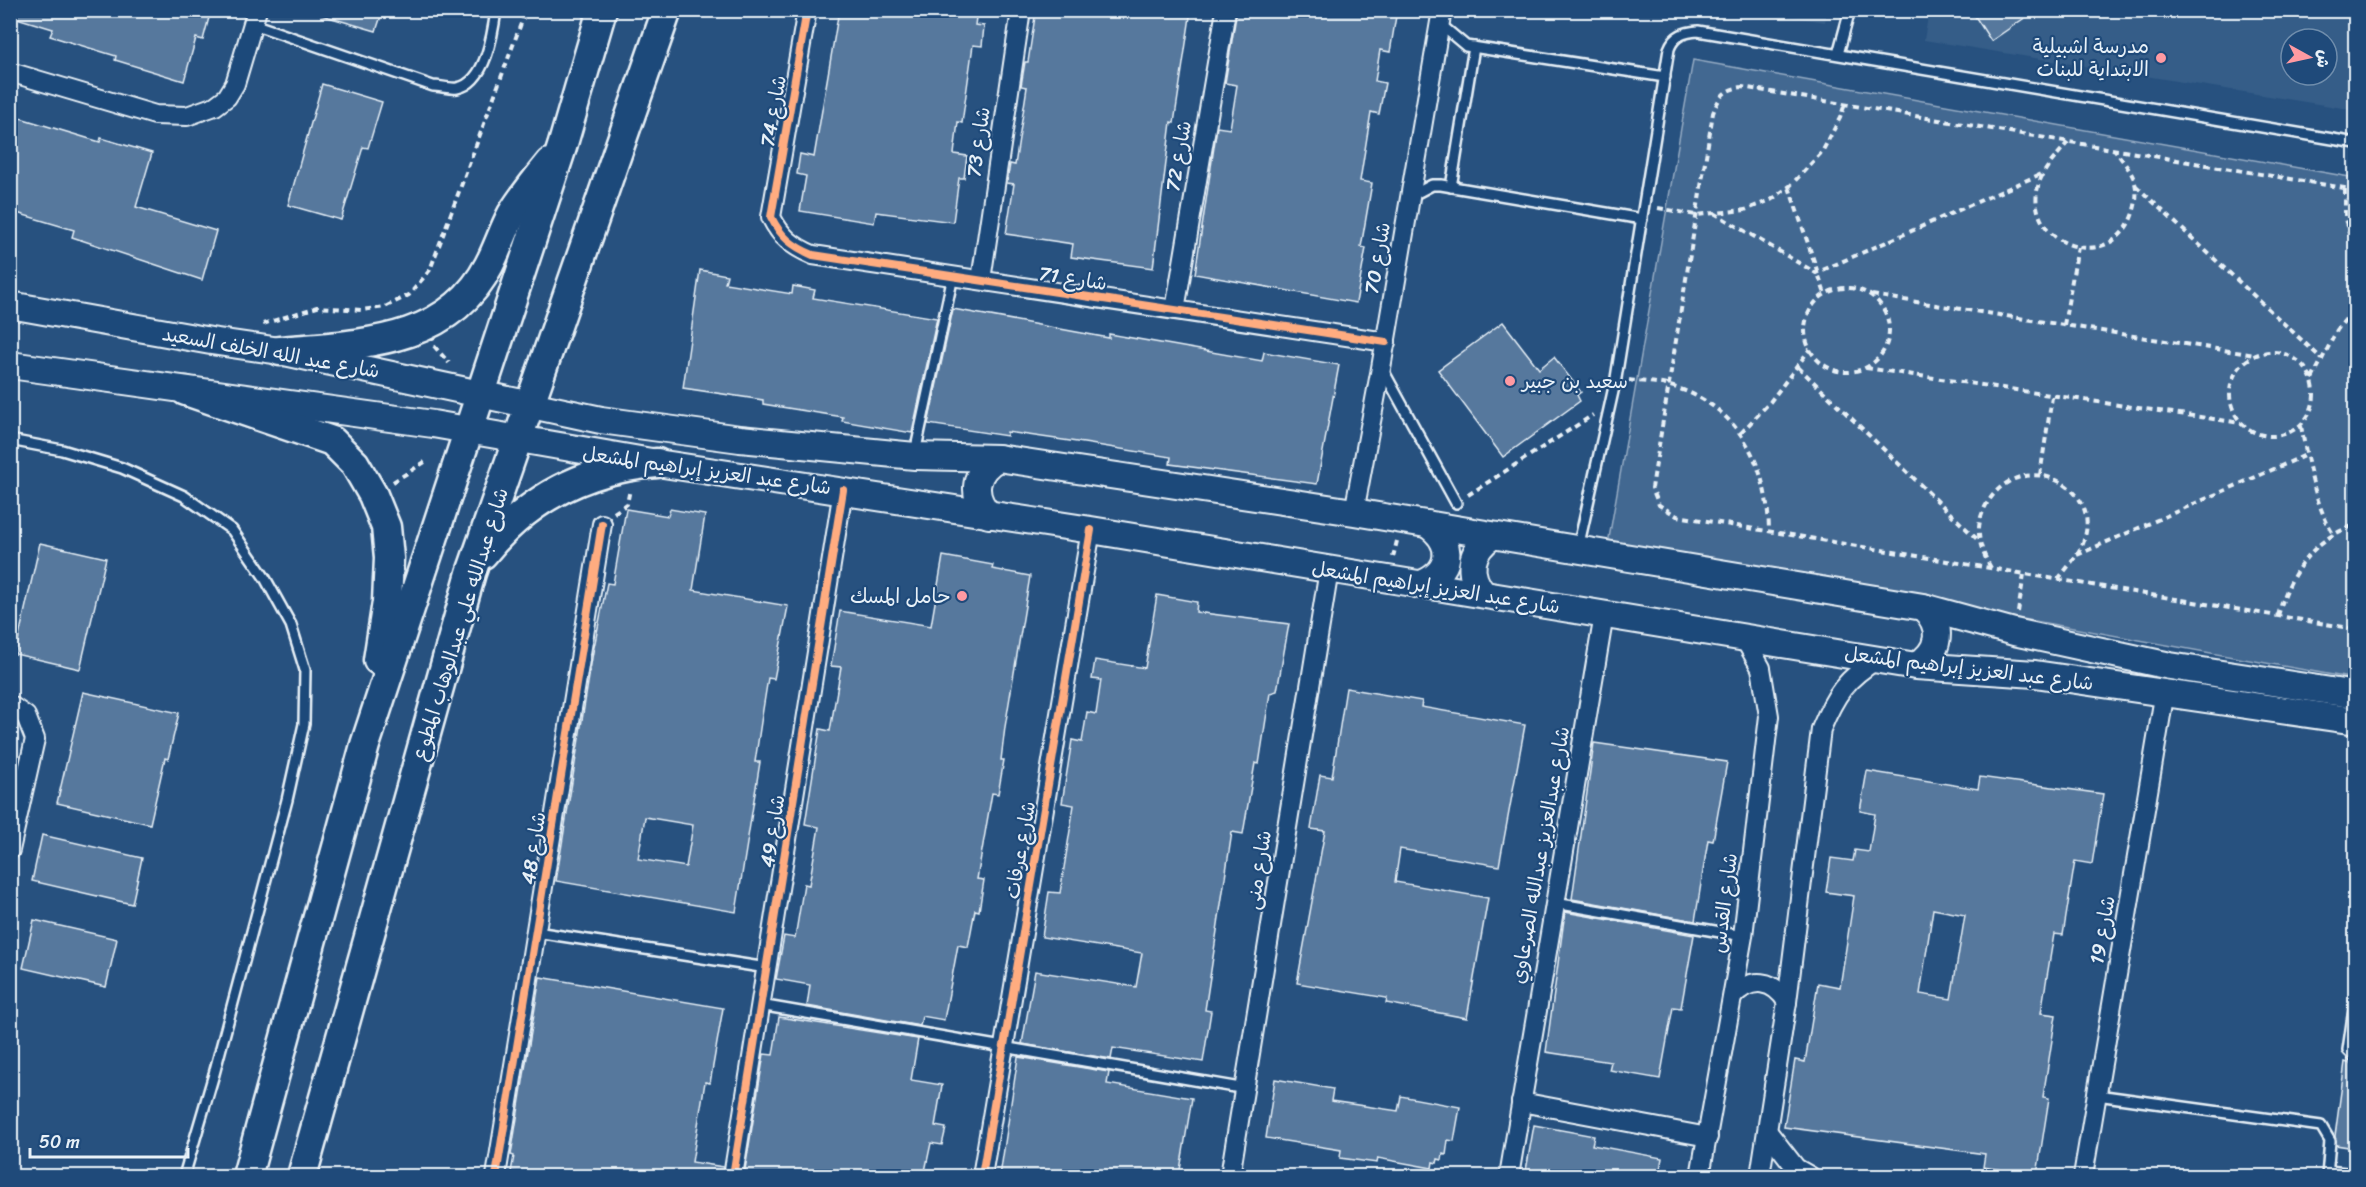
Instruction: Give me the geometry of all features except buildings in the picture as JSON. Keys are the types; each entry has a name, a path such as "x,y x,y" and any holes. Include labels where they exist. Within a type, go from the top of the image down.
{"main road":[{"path":"247,1176 365,745 562,147 602,10"},
{"name":"شارع عبدالله علي عبدالوهاب المطوع","path":"302,1176 471,573 667,10"},
{"path":"280,351 380,341 421,329 444,315 475,287 490,264 512,214 562,147"},
{"name":"شارع عبد الله الخلف السعيد","path":"10,305 280,351 530,405"},
{"path":"10,365 469,430 517,440"},
{"path":"186,391 332,441 355,464 373,495 386,527 388,580 387,602 365,745"},
{"name":"شارع عبد العزيز إبراهيم المشعل","path":"530,405 601,420 740,439 915,456 998,458 1354,512 1923,607 2014,632 2170,666 2355,695"},
{"name":"شارع عبد العزيز إبراهيم المشعل","path":"517,440 646,464 843,490 1916,666 2035,674 2165,691 2355,722"},
{"path":"989,515 977,497 976,485 980,473 987,464 998,458"},
{"path":"471,573 499,535 534,503 584,477 646,464"},
{"path":"1419,585 1432,580 1442,570 1447,557 1442,538 1427,524"},
{"path":"1483,594 1476,585 1472,562 1476,551 1492,536"},
{"path":"1916,666 1927,660 1935,650 1938,639 1937,626 1932,616 1923,607"}],"street":[{"name":"شارع 74","path":"771,217 807,10"},
{"name":"شارع 73","path":"981,280 1021,10"},
{"name":"شارع 72","path":"1175,310 1226,10"},
{"path":"10,72 155,115 187,116 215,106 227,97 235,84 255,17"},
{"name":"شارع 70","path":"1354,512 1386,342 1441,17"},
{"name":"شارع 71","path":"771,217 787,241 813,255 1386,342"},
{"name":"شارع 49","path":"733,1176 843,490"},
{"name":"شارع 48","path":"496,1176 603,524"},
{"name":"شارع عرفات","path":"982,1176 1091,530"},
{"name":"شارع منى","path":"1230,1176 1329,570"},
{"name":"شارع عبدالعزيز عبدالله الصرعاوي","path":"1509,1176 1604,615"},
{"name":"شارع القدس","path":"1700,1176 1743,936 1769,716 1761,668 1744,638"},
{"path":"1760,1176 1787,1002 1821,729 1843,686 1860,670 1878,659"},
{"name":"شارع 19","path":"2083,1176 2165,691"},
{"path":"10,705 26,716 35,739 10,850"},
{"path":"1733,996 1741,988 1762,982 1772,985 1787,1002"},
{"path":"1521,1102 1708,1137"},
{"path":"1768,1132 1796,1168 1810,1176"}],"lane":[{"path":"255,17 433,86 458,88 474,79 490,46 496,10"},
{"path":"1838,54 1850,10"},
{"path":"1867,10 1877,13 1886,10"},
{"path":"1441,17 1456,41 1474,47 1665,77"},
{"path":"1578,551 1616,378 1665,77 1672,42 1680,34 1689,31 1838,54 2355,143"},
{"path":"1451,186 1474,47"},
{"path":"1411,196 1432,185 1451,186 1642,219"},
{"path":"915,456 953,276"},
{"path":"1381,368 1456,503"},
{"path":"10,440 62,450 122,468 183,496 232,530 265,578 291,625 305,670 304,724 287,800 214,1074 184,1176"},
{"path":"1555,903 1743,936"},
{"path":"536,932 767,968"},
{"path":"2355,995 2348,1050 2349,1054 2355,1058"},
{"path":"760,1005 1246,1089"},
{"path":"2097,1095 2321,1126 2330,1140 2327,1174 2355,1174"}],"path":[{"path":"253,327 317,307 361,310 385,306 409,295 430,270 526,10"},
{"path":"2355,190 1742,87 1723,93 1713,113 1652,488 1659,505 1677,516 2355,629"},
{"path":"1644,205 1696,215 1745,210 1771,200 1789,187 1822,152 1845,104"},
{"path":"2068,142 2043,173 2036,197 2042,219 2056,237 2078,248 2098,248 2108,244 2125,230 2136,205 2136,185 2133,177 2114,150"},
{"path":"1816,273 2043,173"},
{"path":"2136,185 2322,358"},
{"path":"1789,187 1816,273 1825,294"},
{"path":"2345,189 2345,219 2355,255"},
{"path":"1714,213 1816,273"},
{"path":"2064,325 2078,248"},
{"path":"1872,295 1884,308 1890,324 1888,342 1880,357 1866,368 1852,372 1837,371 1823,365 1810,349 1805,325 1809,312 1825,294 1846,287 1860,289 1872,295 2255,355 2275,352 2295,358 2305,367 2312,379 2315,396 2311,412 2301,426 2286,434 2270,437 2254,433 2241,423 2232,409 2230,394 2233,378 2241,364 2255,355"},
{"path":"2312,379 2337,330 2355,306"},
{"path":"1741,433 1798,367 1810,349"},
{"path":"1798,367 1979,541 1992,568"},
{"path":"1866,368 2241,423"},
{"path":"1616,378 1669,385 1699,397 1717,409 1741,433 1756,457 1767,495 1769,531"},
{"path":"2040,475 2052,397"},
{"path":"1456,503 1610,404"},
{"path":"2301,426 2319,502 2333,534"},
{"path":"2076,555 2306,454"},
{"path":"373,495 428,460"},
{"path":"603,524 612,513 627,504 646,464"},
{"path":"1979,541 1981,517 1994,495 2012,480 2040,475 2058,479 2081,501 2085,526 2083,543 2058,579"},
{"path":"1388,579 1401,520"},
{"path":"2278,616 2290,582 2301,562 2333,534 2355,525"},
{"path":"2014,632 2024,574"}],"shaded area":[{"path":"1755,11 1827,11 1825,22"},
{"name":"مدرسة اشبيلية الابتداية للبنات","path":"1929,11 2355,11 2355,110 1924,40"},
{"path":"1693,60 2355,178 2355,679 1608,544"}],"cycle path":[{"path":"807,10 771,217 783,235 799,248 813,255 1386,342"},
{"path":"733,1176 843,490"},
{"path":"496,1176 602,524"},
{"path":"982,1176 1091,530"}],"place":[{"name":"مدرسة اشبيلية الابتداية للبنات","path":"2161,58"},
{"name":"سعيد بن جبير","path":"1510,381"},
{"name":"حامل المسك","path":"962,596"}]}
